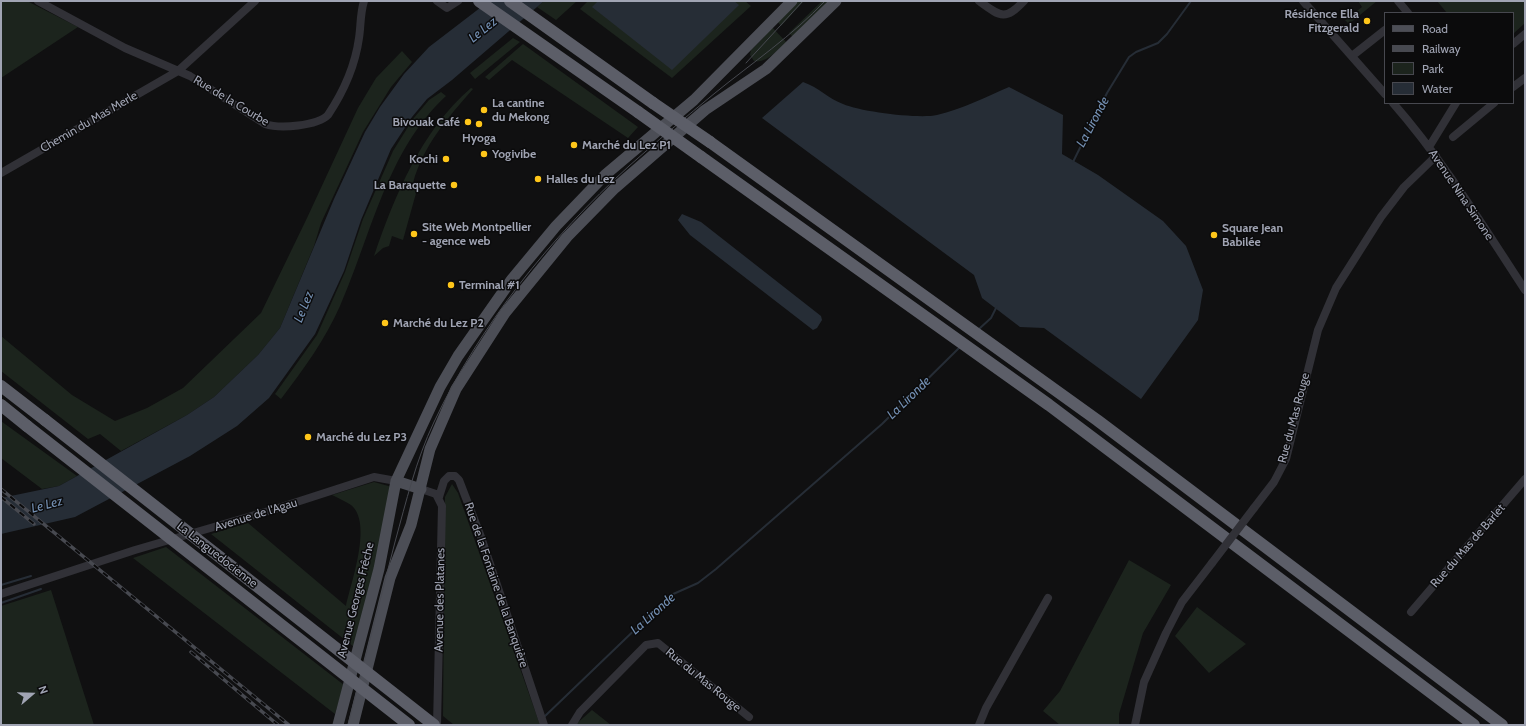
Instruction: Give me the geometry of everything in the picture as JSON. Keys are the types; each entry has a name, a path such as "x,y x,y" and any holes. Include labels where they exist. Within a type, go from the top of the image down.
{"highway":[{"path":"479,1 638,112 1002,371 1474,725"},
{"path":"510,1 1012,358 1174,477 1502,725"},
{"name":"La Languedocienne","path":"1,386 435,725"},
{"name":"La Languedocienne","path":"1,406 409,725"}],"main road":[{"path":"353,725 390,578 411,524 430,449 444,414 460,382 505,313 567,237 590,212 634,170 705,110 766,69 836,1"},
{"name":"Avenue Georges Frêche","path":"338,725 379,569 396,481 440,387 458,356 483,318 512,279 556,226 605,175 694,100 788,3"},
{"path":"396,481 420,489"}],"street":[{"name":"Rue de la Courbe","path":"38,1 125,48 190,76 240,109 271,126 295,126 324,119 338,101 353,68 360,36 360,12 364,1"},
{"name":"Chemin du Mas Merle","path":"1,173 178,72 255,1"},
{"path":"437,1 447,8 458,1"},
{"path":"980,1 998,13 1007,16 1024,1"},
{"path":"1303,1 1384,93"},
{"path":"1398,1 1406,12"},
{"path":"1352,56 1384,31"},
{"path":"1514,43 1525,34"},
{"path":"1514,86 1525,78"},
{"name":"Avenue Nina Simone","path":"1394,104 1436,156 1525,290"},
{"path":"1429,147 1455,104"},
{"path":"1453,137 1493,104"},
{"name":"Rue du Mas Rouge","path":"1135,725 1144,682 1182,602 1274,482 1286,459 1320,324 1336,288 1381,217 1404,186 1436,156"},
{"name":"Rue de la Fontaine de la Banquière","path":"438,497 444,481 449,476 455,476 459,480 481,537 544,725"},
{"name":"Avenue de l'Agau","path":"1,594 134,550 272,510 374,477 396,481"},
{"name":"Rue du Mas de Barlet","path":"1411,612 1525,479"},
{"path":"420,489 436,494 438,497"},
{"name":"Avenue des Platanes","path":"435,725 442,506 438,497"},
{"path":"979,725 986,708 1048,598"},
{"name":"Rue du Mas Rouge","path":"572,725 580,712 646,645 658,643 749,717"}],"green space":[{"path":"1,1 27,1 78,27 1,78"},
{"path":"544,1 577,1 556,20 537,7"},
{"path":"588,1 745,1 751,6 672,78 580,9"},
{"path":"796,1 804,1 781,26 777,21"},
{"path":"822,1 829,1 793,37 789,33"},
{"path":"1358,1 1377,1 1349,24 1345,20 1362,7"},
{"path":"1437,1 1525,1 1525,23 1514,33 1514,12 1446,12"},
{"path":"771,26 787,43 768,58 754,61 750,55 751,50 763,38"},
{"path":"513,38 520,42 475,79 470,73"},
{"path":"523,44 638,127 628,138 512,60 489,80 485,77"},
{"path":"402,51 412,62 391,87 363,132 321,223 314,246 280,328 258,355 214,397 187,415 121,451 100,434 88,439 1,371 1,336 72,395 115,421 147,408 183,388 261,313 358,108 376,78"},
{"path":"471,88 473,89 445,122 423,156 413,183 418,186 403,240 392,236 389,246 383,248 374,256 401,187 424,144 453,105"},
{"path":"441,92 446,96 426,118 409,142 382,195 351,279 328,331 281,399 275,394 317,335 345,272 363,219 393,151 413,119 429,100"},
{"path":"1,421 77,476 59,486 42,489 1,458"},
{"path":"374,482 392,487 374,576 354,647 211,534 248,523 346,606 359,553 360,525 357,514 351,505 332,495"},
{"path":"452,484 458,493 540,725 454,725 443,716 445,497"},
{"path":"166,547 344,685 335,714 133,558"},
{"path":"1129,560 1171,585 1143,633 1119,714 1119,725 1060,725 1043,711 1060,691"},
{"path":"51,590 94,725 1,725 1,606"},
{"path":"1197,607 1246,644 1209,673 1175,636"},
{"path":"592,710 611,725 575,725"}],"water":[{"name":"Le Lez","path":"489,1 544,1 452,80 427,99 412,117 391,149 361,220 344,271 315,334 269,398 237,426 190,456 75,517 1,534 1,498 59,486 187,415 214,397 258,355 280,328 334,199 365,132 380,107 404,74 429,47"},
{"path":"598,1 734,1 739,5 672,70 592,7"},
{"path":"803,82 838,102 852,107 876,112 918,116 937,115 956,110 1009,87 1063,115 1062,154 1098,175 1163,221 1186,246 1203,290 1198,320 1141,399 1044,328 1020,327 982,298 974,275 762,118"},
{"path":"682,214 701,222 821,316 822,320 817,328 813,330 690,235 678,220"}],"waterway":[{"name":"La Lironde","path":"1073,162 1107,93 1129,57 1136,52 1158,43 1167,34 1191,1"},
{"name":"La Lironde","path":"979,329 991,318 997,306"},
{"name":"La Lironde","path":"543,718 671,595 698,583 716,569 882,424 960,347"},
{"path":"1,585 31,576"},
{"path":"1,603 41,589"}],"tram line":[{"path":"746,63 803,1"},
{"path":"348,725 407,496 417,466 434,422 452,386 495,317 545,253 572,223 629,166 715,93 785,38 825,1"}],"railway":[{"path":"1,489 289,725"},
{"path":"1,497 34,524"},
{"path":"191,652 278,725"}],"place":[{"name":"Résidence Ella Fitzgerald","path":"1367,21"},
{"name":"La cantine du Mekong","path":"484,110"},
{"name":"Bivouak Café","path":"468,122"},
{"name":"Hyoga","path":"479,124"},
{"name":"Marché du Lez P1","path":"574,145"},
{"name":"Yogivibe","path":"484,154"},
{"name":"Kochi","path":"446,159"},
{"name":"Halles du Lez","path":"538,179"},
{"name":"La Baraquette","path":"454,185"},
{"name":"Site Web Montpellier - agence web","path":"414,234"},
{"name":"Square Jean Babilée","path":"1214,235"},
{"name":"Terminal #1","path":"451,285"},
{"name":"Marché du Lez P2","path":"385,323"},
{"name":"Marché du Lez P3","path":"308,437"}]}
